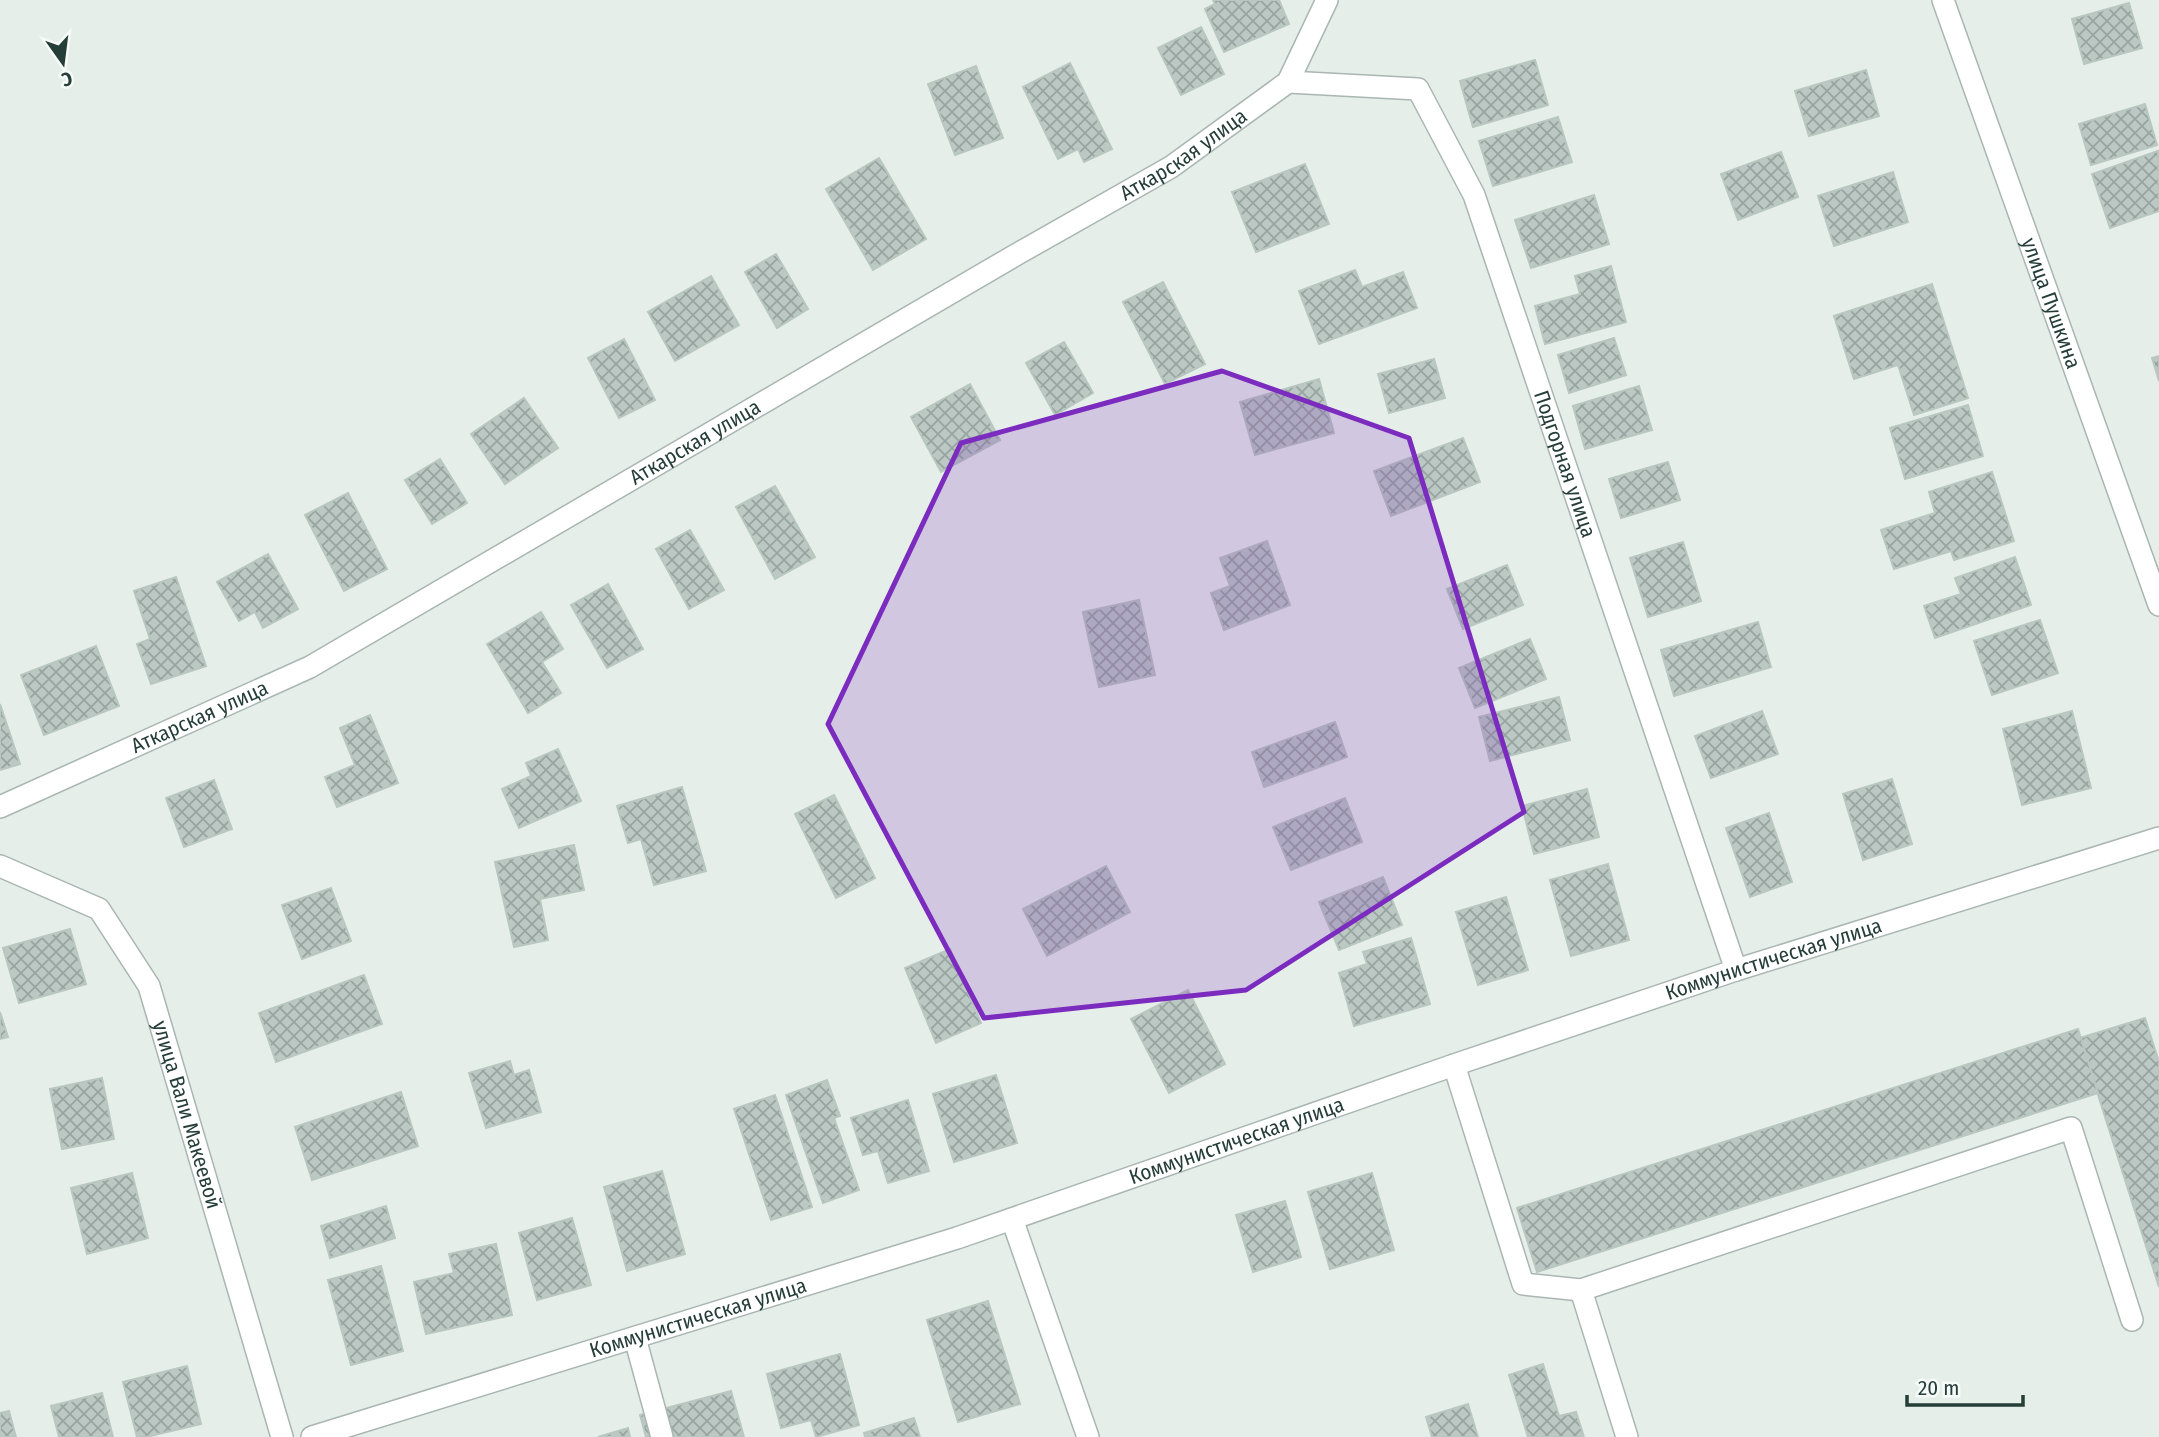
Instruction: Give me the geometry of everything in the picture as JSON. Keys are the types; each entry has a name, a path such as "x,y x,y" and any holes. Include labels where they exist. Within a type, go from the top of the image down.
{"street":[{"name":"Аткарская улица","path":"0,807 310,667 1171,167 1288,82 1327,0"},
{"name":"улица Пушкина","path":"1943,0 2159,605"},
{"name":"Подгорная улица","path":"1288,82 1418,89 1474,195 1736,970"},
{"name":"Коммунистическая улица","path":"312,1437 1012,1219 1736,970 2159,838"},
{"name":"улица Вали Макеевой","path":"0,866 99,909 149,986 282,1437"},
{"path":"1454,1065 1523,1284 1581,1290 2071,1128 2132,1320"},
{"path":"1012,1219 1088,1437"},
{"path":"1581,1290 1627,1437"},
{"path":"635,1338 662,1437"}],"highlighted area":[{"path":"1222,371 1409,438 1524,812 1246,990 984,1018 828,724 961,443"}],"building":[{"path":"1213,0 1279,0 1289,24 1224,52 1205,9 1215,4"},
{"path":"2129,3 2142,48 2084,64 2072,19"},
{"path":"1201,27 1224,74 1181,95 1158,48"},
{"path":"1535,60 1548,105 1473,127 1460,81"},
{"path":"1070,63 1112,149 1084,162 1078,149 1058,159 1023,87"},
{"path":"976,66 1003,138 955,155 928,84"},
{"path":"1866,70 1879,116 1809,136 1795,91"},
{"path":"2145,104 2157,145 2091,165 2079,124"},
{"path":"1558,117 1572,162 1493,186 1479,141"},
{"path":"2158,151 2159,211 2110,228 2092,174"},
{"path":"1781,152 1798,197 1738,220 1721,174"},
{"path":"879,158 926,239 873,270 826,189"},
{"path":"1305,164 1329,224 1256,252 1232,192"},
{"path":"1893,172 1908,222 1834,246 1818,196"},
{"path":"1594,195 1609,244 1531,268 1515,220"},
{"path":"776,254 808,309 777,328 745,272"},
{"path":"1611,266 1626,322 1545,344 1535,306 1580,294 1575,276"},
{"path":"1355,270 1362,287 1403,272 1417,308 1319,344 1299,291"},
{"path":"711,276 739,325 675,361 648,312"},
{"path":"1163,282 1205,364 1165,384 1123,302"},
{"path":"1932,284 1968,398 1914,415 1898,365 1854,379 1834,316"},
{"path":"1614,338 1626,375 1569,393 1558,355"},
{"path":"624,339 655,400 619,418 588,358"},
{"path":"1064,342 1093,393 1055,415 1026,363"},
{"path":"2159,356 2159,381 2152,358"},
{"path":"1434,359 1445,398 1389,413 1378,374"},
{"path":"1319,379 1334,433 1255,455 1240,402"},
{"path":"970,384 1000,440 941,472 911,417"},
{"path":"1639,386 1652,430 1585,449 1573,406"},
{"path":"524,398 558,448 505,484 471,434"},
{"path":"1968,405 1983,456 1905,479 1890,428"},
{"path":"1463,438 1480,482 1391,516 1374,471"},
{"path":"440,459 467,503 432,524 405,480"},
{"path":"1668,462 1680,500 1621,518 1609,479"},
{"path":"1992,472 2014,541 1954,560 1951,551 1894,569 1881,530 1935,513 1929,492"},
{"path":"775,486 815,557 775,579 736,507"},
{"path":"348,493 387,569 344,591 305,515"},
{"path":"690,530 724,590 689,609 656,549"},
{"path":"1267,541 1290,605 1224,630 1211,593 1230,586 1220,558"},
{"path":"1683,542 1701,601 1648,617 1630,558"},
{"path":"268,554 298,609 263,628 255,612 239,621 217,582"},
{"path":"2015,557 2031,605 1935,638 1924,606 1961,594 1955,578"},
{"path":"1507,565 1523,605 1463,629 1447,589"},
{"path":"176,577 206,666 151,684 137,644 150,639 134,591"},
{"path":"608,584 643,649 607,668 571,605"},
{"path":"1139,600 1155,675 1099,687 1083,612"},
{"path":"541,612 563,649 542,662 561,693 528,713 487,644"},
{"path":"2040,620 2058,673 1992,695 1974,641"},
{"path":"1758,622 1771,667 1674,696 1661,650"},
{"path":"1530,639 1546,679 1475,708 1459,668"},
{"path":"96,646 119,706 44,735 21,675"},
{"path":"1559,697 1570,740 1490,761 1479,717"},
{"path":"0,704 20,764 0,770"},
{"path":"1762,711 1778,754 1711,778 1695,736"},
{"path":"2072,711 2091,788 2022,805 2003,729"},
{"path":"370,715 398,783 337,807 325,777 355,765 340,728"},
{"path":"1335,722 1347,757 1264,787 1252,752"},
{"path":"558,749 581,801 519,828 502,789 531,776 526,763"},
{"path":"1892,779 1912,844 1863,860 1843,794"},
{"path":"214,780 232,829 184,847 166,798"},
{"path":"682,787 706,871 654,885 641,839 628,843 617,806"},
{"path":"1587,789 1599,837 1534,854 1522,806"},
{"path":"834,795 875,878 836,898 795,814"},
{"path":"1345,798 1362,842 1291,870 1273,827"},
{"path":"1769,813 1792,882 1750,897 1726,828"},
{"path":"574,845 584,890 540,899 548,940 514,947 495,862"},
{"path":"1608,864 1629,940 1571,956 1550,880"},
{"path":"1106,866 1130,912 1047,956 1023,909"},
{"path":"1383,877 1402,925 1339,950 1319,902"},
{"path":"331,888 351,941 302,959 282,905"},
{"path":"1506,897 1528,970 1478,985 1456,912"},
{"path":"70,929 86,984 19,1003 3,948"},
{"path":"1411,938 1430,1004 1354,1026 1339,973 1367,964 1363,952"},
{"path":"950,949 981,1023 936,1043 905,968"},
{"path":"364,975 382,1024 276,1062 259,1013"},
{"path":"1188,990 1225,1064 1169,1093 1131,1019"},
{"path":"0,1012 8,1037 0,1039"},
{"path":"2145,1018 2159,1062 2159,1287 2080,1038"},
{"path":"2078,1029 2098,1093 1537,1272 1517,1208"},
{"path":"510,1061 514,1075 529,1070 541,1112 486,1128 469,1073"},
{"path":"996,1075 1017,1143 954,1162 933,1094"},
{"path":"102,1078 114,1139 62,1149 50,1089"},
{"path":"827,1080 840,1116 834,1118 859,1190 823,1203 786,1095"},
{"path":"401,1092 418,1146 312,1180 295,1127"},
{"path":"775,1095 812,1207 771,1220 734,1109"},
{"path":"908,1100 929,1171 888,1183 878,1151 863,1155 851,1118"},
{"path":"662,1171 685,1254 627,1271 604,1187"},
{"path":"132,1173 148,1238 87,1254 71,1188"},
{"path":"1372,1173 1394,1250 1330,1269 1308,1192"},
{"path":"1285,1201 1301,1257 1253,1272 1236,1215"},
{"path":"386,1206 395,1238 330,1258 321,1226"},
{"path":"572,1218 591,1285 537,1300 519,1233"},
{"path":"496,1244 512,1315 426,1334 414,1282 454,1273 449,1254"},
{"path":"381,1266 403,1351 351,1365 328,1280"},
{"path":"988,1301 1020,1404 958,1422 927,1320"},
{"path":"840,1354 859,1425 816,1437 811,1420 781,1428 767,1374"},
{"path":"1543,1364 1559,1416 1576,1412 1584,1437 1528,1437 1509,1375"},
{"path":"187,1366 201,1424 137,1437 123,1382"},
{"path":"731,1391 744,1437 646,1437 640,1415"},
{"path":"102,1393 113,1437 59,1437 51,1406"},
{"path":"1468,1404 1478,1437 1432,1437 1426,1417"},
{"path":"9,1411 16,1437 0,1437 0,1413"},
{"path":"914,1418 920,1437 865,1437 864,1433"},
{"path":"628,1428 630,1437 598,1437"}]}
